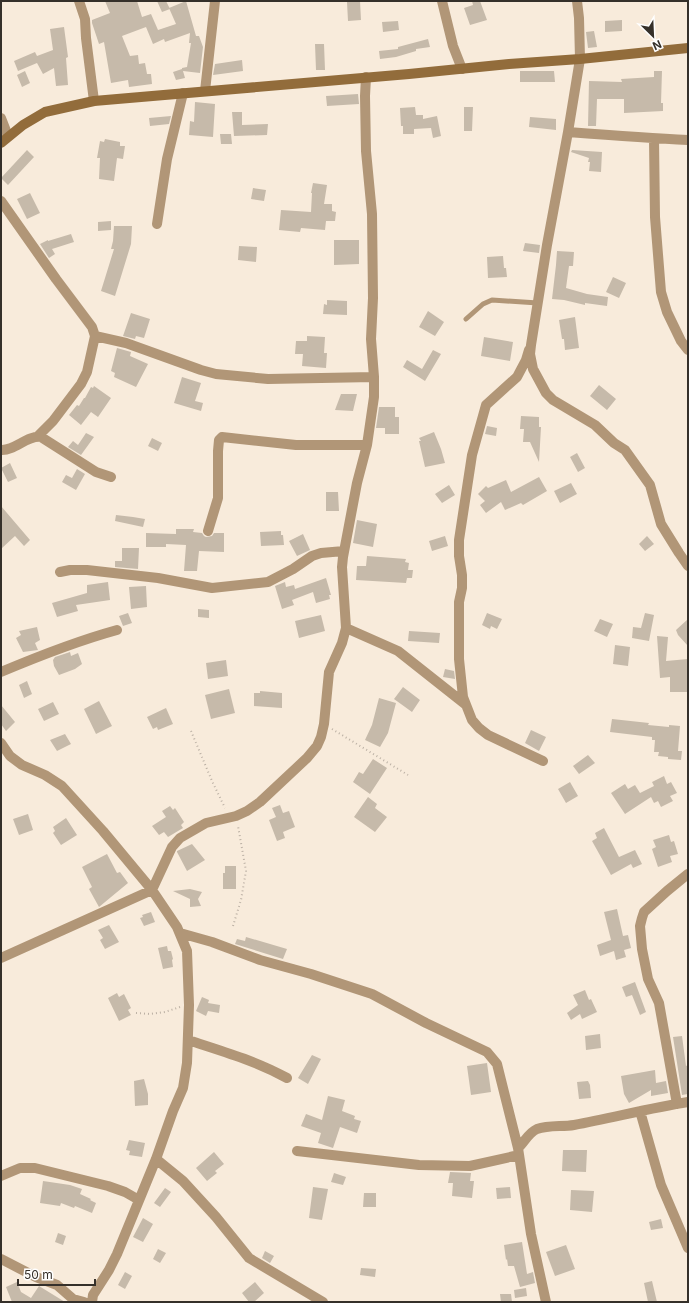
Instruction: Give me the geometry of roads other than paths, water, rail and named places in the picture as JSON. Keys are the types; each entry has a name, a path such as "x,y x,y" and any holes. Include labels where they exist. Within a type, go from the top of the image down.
{"street":[{"path":"79,1 84,19 94,101"},
{"path":"205,91 216,1"},
{"path":"442,1 462,69"},
{"path":"577,1 580,59 546,251 530,354 536,377 549,397 595,425 614,443 625,450 644,476 652,490 661,524 688,566"},
{"path":"1,118 4,140 36,116 45,112 94,101 183,92 273,86 580,59 688,48"},
{"path":"1,958 152,890 172,847 180,838 206,823 233,817 247,811 260,802 307,758 319,742 324,724 329,672 342,643 346,628 342,568 344,551 357,483 367,445 374,397 371,338 373,298 372,214 366,151 366,77"},
{"path":"157,224 167,159 183,92"},
{"path":"568,132 621,135 654,139 688,140"},
{"path":"654,139 655,217 661,292 666,312 688,350"},
{"path":"1,201 56,280 92,327 95,336 87,372 81,384 53,421 38,436 7,450 1,450"},
{"path":"95,336 126,344 216,374 268,379 374,377"},
{"path":"531,345 526,360 517,377 486,405 472,455 459,540 459,556 462,575 462,588 459,602 459,659 462,692 465,704 472,720 488,735 543,761"},
{"path":"38,436 44,438 96,472 111,477"},
{"path":"208,531 218,498 218,451 219,440 222,437 296,445 367,445"},
{"path":"60,572 77,569 166,579 206,587 221,587 271,581 293,569 312,556 344,551"},
{"path":"346,628 398,651 465,704"},
{"path":"1,672 93,637 117,630"},
{"path":"1,744 10,756 22,765 45,775 62,786 103,831 152,890 180,933 187,951 189,1005 188,1040 187,1063 183,1088 139,1200 109,1270 93,1295 92,1302"},
{"path":"677,1104 659,1003 648,979 642,949 640,926 644,912 688,874"},
{"path":"180,933 212,942 260,960 311,974 372,994 426,1023 487,1052 497,1064 519,1152 532,1234 546,1302"},
{"path":"188,1040 233,1054 268,1068 287,1078"},
{"path":"297,1151 419,1165 470,1166 519,1152 528,1135 544,1127 572,1125 688,1102"},
{"path":"640,1111 661,1185 688,1248"},
{"path":"156,1159 183,1181 216,1217 249,1258 323,1302"},
{"path":"1,1176 20,1168 36,1168 108,1186 125,1192 139,1200"},
{"path":"1,1259 36,1277 57,1285 73,1299 84,1302"}],"lane":[{"path":"466,319 483,304 492,300 538,303"}]}
